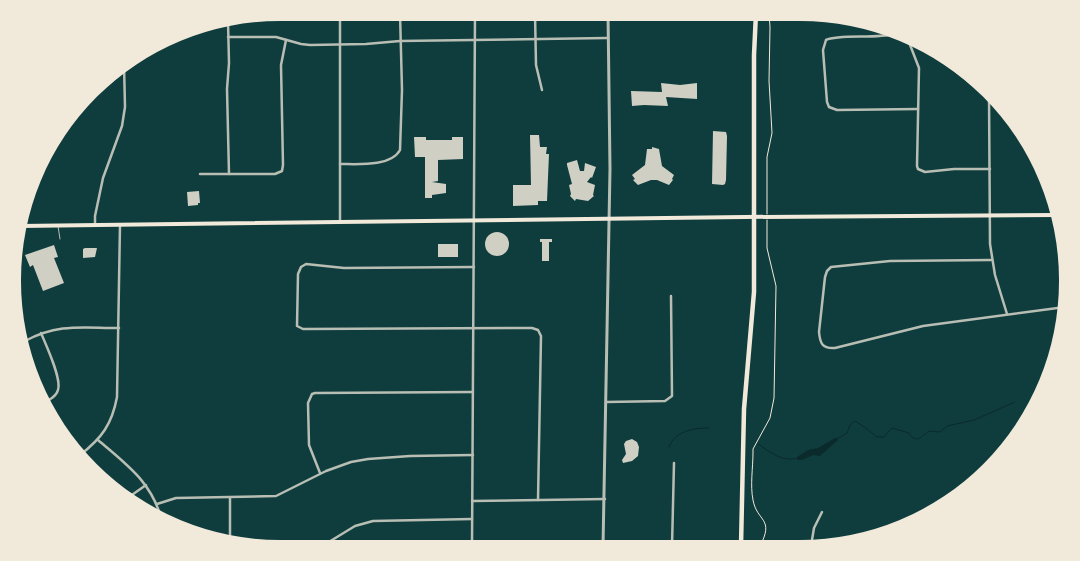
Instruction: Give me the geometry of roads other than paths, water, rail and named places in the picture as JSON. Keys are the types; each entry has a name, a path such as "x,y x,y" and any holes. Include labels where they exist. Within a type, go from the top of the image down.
{"main road":[{"path":"741,540 744,409 754,292 756,21"},
{"path":"27,226 340,221 1050,215"}],"street":[{"path":"340,21 340,221"},
{"path":"340,164 375,164 398,154 400,150 402,82 400,21"},
{"path":"472,540 475,21"},
{"path":"535,21 536,64 542,90"},
{"path":"603,540 610,133 608,21"},
{"path":"228,26 228,174"},
{"path":"885,36 831,38 826,40 823,50 827,102 830,107 837,110 918,110"},
{"path":"228,37 276,37 301,44 340,45 400,41 607,38"},
{"path":"200,174 274,174 282,171 281,65 286,40"},
{"path":"911,46 919,68 917,166 921,171 990,169"},
{"path":"95,225 95,216 103,178 122,126 125,107 124,74"},
{"path":"989,104 991,260 1007,314"},
{"path":"86,450 98,440 114,414 119,328 120,225"},
{"path":"991,260 890,261 831,268 827,271 825,277 820,341 823,347 835,348 923,326 1057,308"},
{"path":"474,267 344,268 303,265 298,272 298,328 532,328 538,330 540,332 538,500"},
{"path":"606,402 665,401 671,398 673,387 671,296"},
{"path":"28,339 41,333 62,328 119,328"},
{"path":"41,333 57,377 59,388 55,396 50,399"},
{"path":"320,473 309,445 308,403 315,392 473,392"},
{"path":"98,440 137,473 146,485 158,509"},
{"path":"157,504 176,498 276,496 320,473 351,462 375,458 473,455"},
{"path":"672,540 674,463"},
{"path":"133,494 146,485"},
{"path":"230,497 230,535"},
{"path":"472,501 605,499"},
{"path":"812,539 814,528 822,512"},
{"path":"332,540 349,529 373,521 472,519"}],"lane":[{"path":"58,226 60,239"}],"water":[{"path":"838,438 838,440 820,456 813,455 797,460 797,457 808,450 818,448"}],"waterway":[{"path":"837,439 847,433 850,425 855,421 877,437 884,437 892,428 909,433 917,439 929,431 940,432 947,426 974,420 1015,402"},
{"path":"669,447 680,434 691,430 709,428"},
{"path":"758,444 782,458 798,458"}]}
